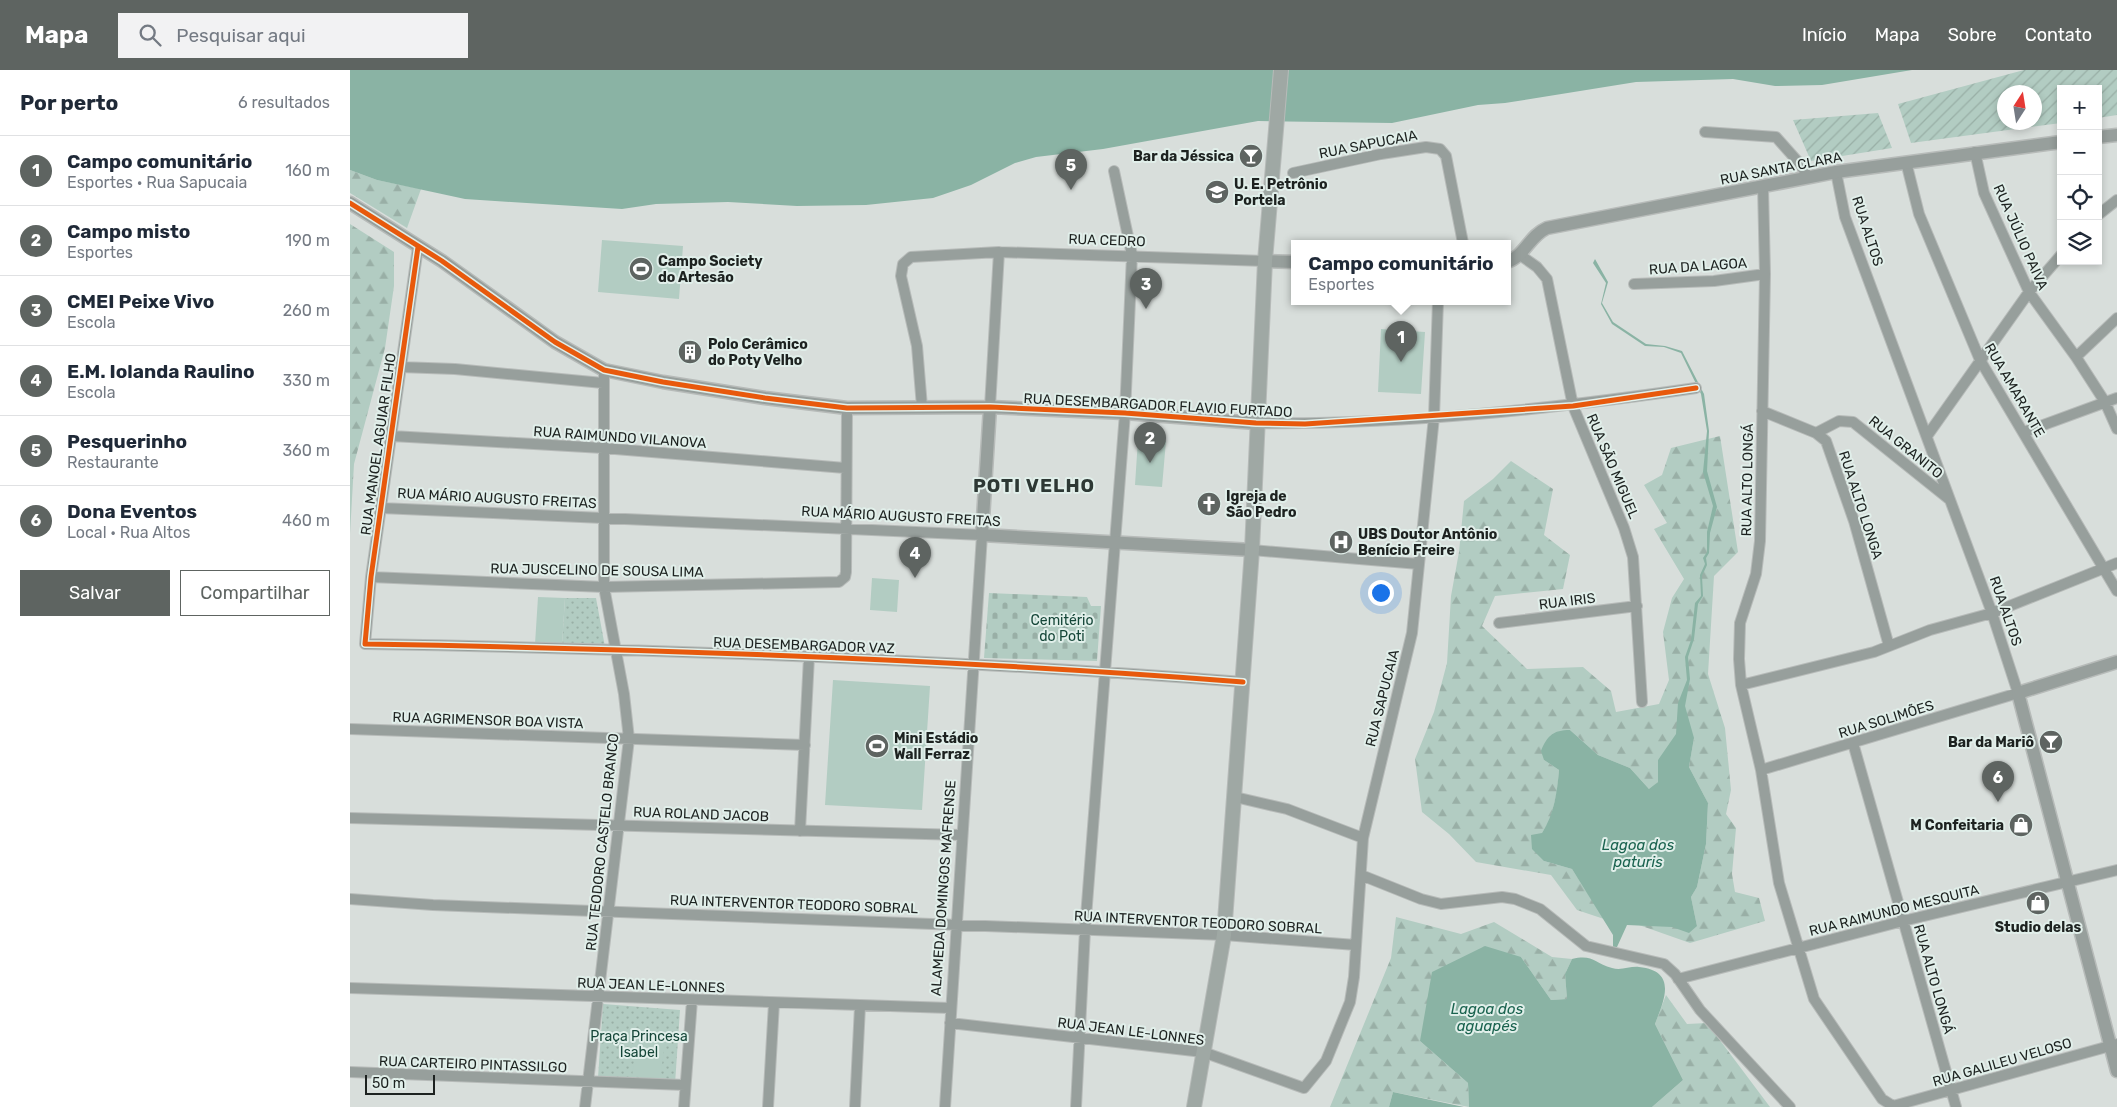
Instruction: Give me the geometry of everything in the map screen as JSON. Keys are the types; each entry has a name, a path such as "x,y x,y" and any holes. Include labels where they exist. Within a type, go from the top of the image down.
{"main road":[{"path":"1194,1107 1224,935 1236,797 1252,550 1256,423 1265,261 1281,70"}],"street":[{"path":"1705,132 1776,136 1800,164 1808,177"},
{"path":"2102,136 2117,134"},
{"name":"RUA SANTA CLARA","path":"1520,255 1532,238 1548,228 1836,172 2057,142"},
{"name":"RUA SAPUCAIA","path":"1293,173 1381,154 1426,147 1440,149 1446,156 1462,240"},
{"name":"RUA JÚLIO PAIVA","path":"1975,152 1987,200 2029,292 2076,357 2105,402 2117,428"},
{"name":"RUA AMARANTE","path":"1906,162 1919,214 1980,360 2117,591"},
{"path":"1076,1107 1085,930 1125,413 1132,255 1114,171"},
{"name":"RUA ALTOS","path":"1836,172 1845,217 1992,612 2018,693 2113,1045 2117,1071"},
{"name":"RUA ALTO LONGÁ","path":"1763,186 1765,274 1759,557 1740,623 1741,685 1761,770 1779,883 1797,948 1819,1008 1882,1099 1893,1106"},
{"path":"2102,213 2117,200"},
{"name":"RUA DESEMBARGADOR FLAVIO FURTADO","path":"350,203 418,247 604,376 662,382 755,397 847,408 990,407 1125,413 1256,423 1305,424 1434,417 1573,406 1696,388"},
{"name":"RUA MANOEL AGUIAR FILHO","path":"365,644 371,577 418,247"},
{"name":"RUA CEDRO","path":"922,408 917,346 901,276 903,264 911,257 999,252 1291,262"},
{"name":"ALAMEDA DOMINGOS MAFRENSE","path":"944,1107 999,252"},
{"path":"1511,260 1520,255"},
{"name":"RUA SÃO MIGUEL","path":"1520,255 1537,267 1546,279 1573,406 1629,543 1635,569 1642,702"},
{"path":"1927,436 2029,292 2057,259"},
{"name":"RUA DA LAGOA","path":"1634,284 1714,281 1765,274"},
{"name":"RUA SAPUCAIA","path":"1304,1088 1321,1070 1326,1061 1350,1002 1364,838 1376,777 1412,633 1434,417 1438,305"},
{"path":"2076,357 2117,318"},
{"path":"400,367 604,376"},
{"name":"RUA TEODORO CASTELO BRANCO","path":"585,1107 629,739 616,648 604,587 604,376"},
{"path":"2024,432 2117,398"},
{"path":"845,528 847,408"},
{"path":"1762,411 1816,433"},
{"name":"RUA GRANITO","path":"1816,433 1839,421 1853,422 1949,499"},
{"name":"RUA ALTO LONGA","path":"1816,433 1826,441 1844,494 1889,646"},
{"name":"RUA RAIMUNDO VILANOVA","path":"392,436 603,448 845,468"},
{"name":"RUA MÁRIO AUGUSTO FREITAS","path":"381,508 982,535 1252,550 1420,564"},
{"name":"RUA JUSCELINO DE SOUSA LIMA","path":"371,577 604,587 833,584 842,580 846,572 845,528"},
{"path":"1741,685 1854,658 1930,630 1992,612 2117,563"},
{"name":"RUA IRIS","path":"1499,623 1637,606"},
{"name":"RUA DESEMBARGADOR VAZ","path":"365,644 616,648 974,663 1243,682"},
{"path":"800,832 809,657"},
{"path":"2018,693 2117,662"},
{"name":"RUA SOLIMÕES","path":"1761,770 2018,693"},
{"name":"RUA AGRIMENSOR BOA VISTA","path":"350,729 805,745"},
{"name":"RUA ALTO LONGÁ","path":"1853,743 1956,1107"},
{"path":"1236,797 1288,809 1364,838"},
{"name":"RUA ROLAND JACOB","path":"350,818 619,824 800,832 962,834"},
{"name":"RUA RAIMUNDO MESQUITA","path":"1678,979 1903,921 2117,870"},
{"path":"1361,875 1421,899 1441,904 1455,904 1502,897 1515,899 1540,909 1586,946 1656,961 1670,969 1700,1010 1790,1107"},
{"name":"RUA INTERVENTOR TEODORO SOBRAL","path":"350,899 433,905 608,910 1224,935 1356,945"},
{"name":"RUA JEAN LE-LONNES","path":"350,988 950,1008"},
{"path":"684,1107 692,1000"},
{"path":"768,1107 774,1003"},
{"path":"855,1107 860,1006"},
{"name":"RUA JEAN LE-LONNES","path":"950,1023 1203,1052 1290,1085 1304,1088"},
{"name":"RUA GALILEU VELOSO","path":"1893,1106 2113,1045"},
{"name":"RUA CARTEIRO PINTASSILGO","path":"350,1072 685,1085"}],"green space":[{"path":"2024,70 2117,70 2117,115 2102,117 2102,85 2057,85 2057,124 2042,126 2042,85 1997,85 1997,130 2008,130 1911,143 1898,104"},
{"path":"1878,113 1892,148 1811,161 1793,120"},
{"path":"350,170 377,180 421,189 407,228 350,193"},
{"path":"350,224 394,252 394,286 385,348 354,464 350,534"},
{"name":"Campo Society do Artesão","path":"602,240 683,246 679,299 598,292"},
{"path":"1381,329 1425,332 1421,394 1378,392"},
{"path":"1720,436 1738,552 1714,576 1708,674 1725,728 1731,790 1726,814 1736,828 1732,874 1735,892 1759,898 1765,921 1690,943 1639,925 1697,926 1691,897 1697,887 1706,844 1708,803 1689,767 1694,738 1658,760 1658,782 1650,790 1630,768 1598,755 1570,730 1544,760 1559,770 1557,792 1550,820 1542,833 1544,861 1572,869 1604,919 1577,910 1551,875 1476,862 1449,834 1422,812 1415,759 1434,712 1447,663 1451,596 1459,552 1464,501 1493,479 1511,461 1553,489 1544,535 1570,555 1563,589 1495,596 1482,626 1527,669 1583,667 1611,691 1616,712 1659,704 1669,680 1663,632 1672,598 1684,579 1654,529 1667,523 1644,485 1662,475 1671,448"},
{"path":"1138,439 1166,441 1162,487 1135,485"},
{"path":"872,578 899,580 897,612 870,610"},
{"name":"Cemitério do Poti","path":"989,593 1087,597 1091,606 1101,606 1097,661 984,658"},
{"path":"538,597 565,598 562,645 535,644"},
{"path":"565,598 596,598 605,647 562,645"},
{"name":"Mini Estádio Wall Ferraz","path":"833,680 930,686 922,810 825,805"},
{"path":"1396,917 1461,934 1494,922 1552,957 1572,959 1565,974 1567,999 1551,1000 1521,957 1420,1041 1468,1083 1469,1107 1393,1092 1389,1107 1330,1107 1391,958"},
{"path":"1666,995 1687,1024 1707,1023 1770,1107 1652,1107 1683,1080 1655,1024"},
{"name":"Praça Princesa Isabel","path":"603,1004 680,1010 675,1084 598,1078"},
{"path":"638,1031 666,1035 660,1080 632,1076"}],"water":[{"path":"350,70 1912,70 1822,85 1775,86 1733,79 1636,82 1505,103 1478,105 1392,123 1258,121 1103,149 1036,157 1015,163 971,185 933,198 866,205 797,206 728,202 656,204 622,209 465,199 377,180 350,170"},
{"name":"Lagoa dos paturis","path":"1595,259 1608,282 1602,303 1613,322 1646,344 1665,346 1682,351 1704,394 1709,431 1707,471 1717,507 1710,533 1709,553 1706,558 1707,565 1702,576 1703,596 1698,604 1694,639 1688,657 1690,679 1685,706 1694,738 1689,767 1708,803 1706,844 1697,887 1691,897 1697,926 1689,933 1672,927 1627,925 1617,947 1613,947 1613,935 1572,869 1544,861 1532,849 1531,835 1542,833 1552,811 1559,770 1544,760 1541,751 1551,735 1559,731 1570,730 1598,755 1630,768 1649,789 1658,782 1658,760 1676,734 1678,703 1687,680 1685,657 1691,640 1695,603 1701,596 1700,575 1705,564 1703,558 1707,552 1707,532 1713,506 1703,472 1707,431 1701,394 1681,353 1664,347 1645,346 1612,324 1601,304 1606,283 1593,263"},
{"name":"Lagoa dos aguapés","path":"1485,946 1521,957 1551,1000 1567,999 1565,974 1572,959 1589,958 1615,969 1639,967 1659,974 1664,980 1665,988 1662,1006 1655,1024 1683,1080 1652,1107 1469,1107 1468,1083 1420,1041 1432,972"},
{"path":"1393,1092 1464,1107 1389,1107"}],"cycle path":[{"path":"350,203 442,261 555,342 604,370 663,382 765,398 847,408 990,407 1125,413 1256,423 1305,424 1573,406 1696,388"},
{"path":"418,247 371,577 365,644 804,656 1023,667 1243,682"}],"place":[{"name":"Bar da Jéssica","path":"1251,156"},
{"name":"Pesquerinho","path":"1071,190"},
{"name":"U. E. Petrônio Portela","path":"1217,192"},
{"name":"Campo Society do Artesão","path":"641,269"},
{"name":"CMEI Peixe Vivo","path":"1146,309"},
{"name":"Polo Cerâmico do Poty Velho","path":"690,352"},
{"name":"Campo comunitário","path":"1401,362"},
{"name":"Campo misto","path":"1150,463"},
{"name":"Igreja de São Pedro","path":"1209,504"},
{"name":"UBS Doutor Antônio Benício Freire","path":"1341,542"},
{"name":"E.M. Iolanda Raulino","path":"915,578"},
{"name":"Bar da Mariô","path":"2051,742"},
{"name":"Mini Estádio Wall Ferraz","path":"877,746"},
{"name":"Dona Eventos","path":"1998,802"},
{"name":"M Confeitaria","path":"2021,825"},
{"name":"Studio delas","path":"2038,903"}],"district":[{"name":"POTI VELHO","path":"1034,485"}]}
